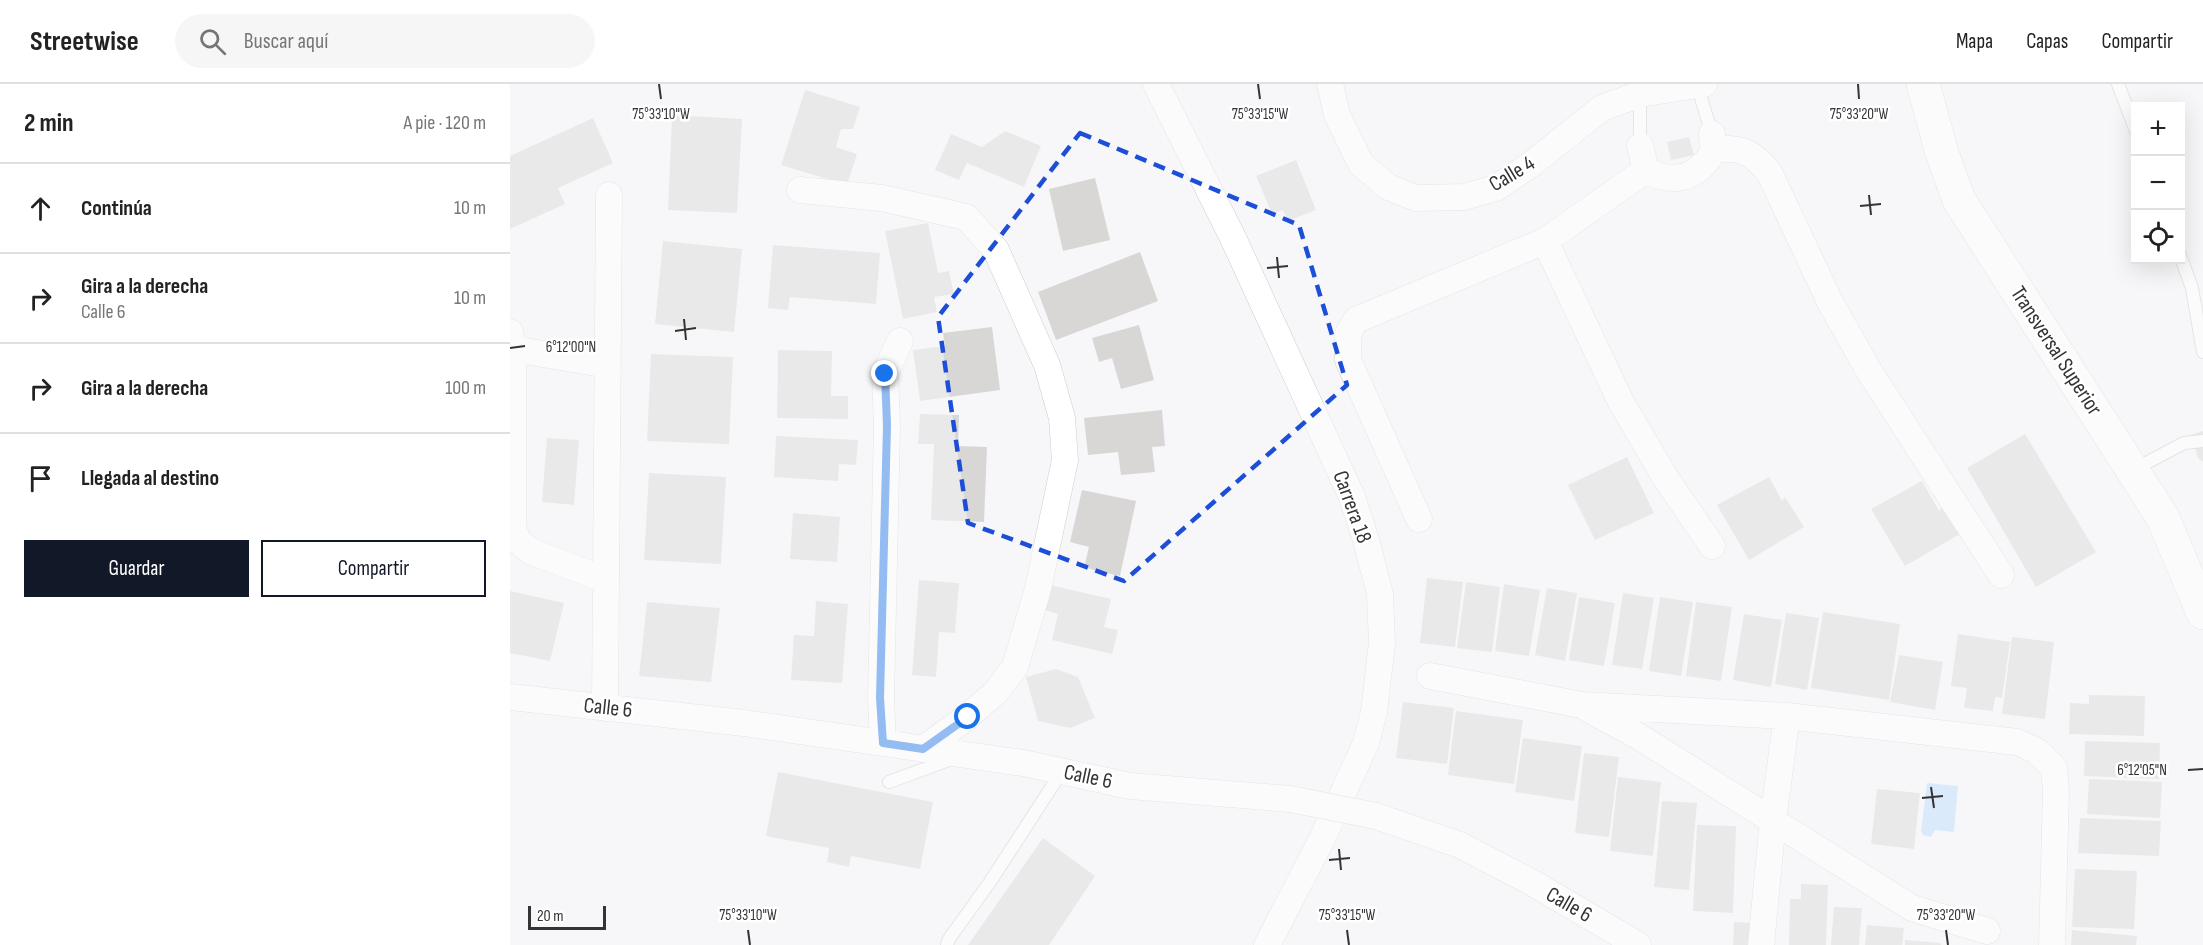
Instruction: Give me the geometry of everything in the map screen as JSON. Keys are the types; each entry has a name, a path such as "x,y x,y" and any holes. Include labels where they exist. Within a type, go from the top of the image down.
{"main road":[{"name":"Transversal Superior","path":"1923,84 1942,153 1959,200 2163,518 2203,613"}],"street":[{"name":"Carrera 18","path":"1156,84 1233,238 1352,497 1380,594 1382,642 1374,712 1366,743 1322,839 1267,945"},
{"name":"Calle 4","path":"1330,84 1337,115 1361,164 1388,187 1416,198 1464,197 1496,188 1530,165 1602,108 1640,94 1704,84"},
{"path":"1419,519 1348,360 1348,334 1356,320 1545,241 1643,158 1658,176 1672,179 1685,177 1697,171 1707,161 1712,141 1727,148 1755,155 1769,172 1830,302 1869,371 2001,575"},
{"path":"800,190 882,198 966,217 996,250 1047,365 1062,418 1065,460 1038,590 1015,667 995,693 968,717 923,749"},
{"path":"605,708 609,195"},
{"path":"1545,241 1621,402 1665,477 1712,546"},
{"path":"606,580 530,551 519,541 513,527 512,341 608,365"},
{"path":"883,743 880,698 887,426 885,374 900,341"},
{"path":"1430,676 1582,705 1787,716 2017,742 2037,751 2054,768 2056,790 2052,945"},
{"name":"Calle 6","path":"510,697 744,723 1023,763 1130,786 1290,799 1376,816 1460,845 1531,882 1638,945"},
{"path":"1582,705 1638,736 1912,908 1987,931"},
{"path":"1761,945 1773,820 1787,716"}],"lane":[{"path":"2118,84 2131,118"},
{"path":"1697,85 1712,141"},
{"path":"1640,94 1643,158"},
{"path":"2185,263 2198,288 2203,352"},
{"path":"2133,470 2184,443 2203,441"},
{"path":"889,782 963,755"},
{"path":"947,945 1062,771"}],"highlighted area":[{"path":"1080,133 1299,225 1347,385 1124,581 968,523 938,317"}],"water":[{"path":"1927,783 1958,786 1954,832 1935,830 1931,837 1923,835 1921,831"}],"building":[{"path":"805,90 860,107 853,129 841,129 836,147 857,154 847,185 781,165"},
{"path":"672,115 742,119 737,213 668,210"},
{"path":"593,118 613,163 558,188 565,204 510,229 510,156"},
{"path":"1005,131 1041,146 1024,187 967,163 959,180 935,170 951,134 982,147"},
{"path":"1689,137 1694,155 1671,160 1667,142"},
{"path":"1296,160 1316,210 1288,221 1283,210 1272,214 1256,176"},
{"path":"1095,178 1110,240 1063,251 1049,189"},
{"path":"928,223 938,273 949,271 954,294 934,297 937,312 903,319 885,231"},
{"path":"663,241 742,249 734,332 655,324"},
{"path":"773,245 880,253 876,304 790,297 788,310 768,308"},
{"path":"1140,252 1158,301 1056,340 1038,292"},
{"path":"1139,325 1154,380 1121,389 1112,358 1099,362 1092,338"},
{"path":"992,327 1000,390 920,401 913,350 945,346 943,333"},
{"path":"778,350 832,351 831,396 848,396 848,419 777,418"},
{"path":"651,354 733,357 729,444 647,441"},
{"path":"1162,410 1165,446 1152,447 1155,472 1121,475 1118,452 1088,455 1084,418"},
{"path":"920,414 959,415 958,446 987,447 984,522 931,520 934,444 918,444"},
{"path":"2203,431 2203,462 2198,458 2191,435"},
{"path":"2025,434 2096,552 2036,587 1967,468"},
{"path":"776,436 858,440 856,465 839,464 838,481 774,477"},
{"path":"547,438 579,440 574,505 542,502"},
{"path":"1627,457 1654,513 1595,540 1568,485"},
{"path":"649,473 726,477 721,564 644,560"},
{"path":"1769,477 1782,501 1785,497 1804,527 1749,560 1717,505"},
{"path":"1922,481 1939,511 1943,506 1960,534 1905,566 1871,509"},
{"path":"1082,490 1136,501 1120,576 1084,568 1089,547 1070,542"},
{"path":"793,513 840,517 837,562 790,559"},
{"path":"1427,578 1463,582 1455,647 1420,643"},
{"path":"919,580 959,583 955,633 939,632 936,677 912,675"},
{"path":"1466,582 1500,587 1492,652 1457,648"},
{"path":"1504,584 1540,590 1529,656 1495,651"},
{"path":"1050,585 1111,599 1104,627 1118,630 1112,654 1052,640 1058,614 1044,610"},
{"path":"1547,588 1577,593 1565,661 1535,655"},
{"path":"510,591 564,603 550,661 510,653"},
{"path":"1623,593 1654,598 1642,669 1612,665"},
{"path":"1579,597 1615,603 1604,666 1569,660"},
{"path":"1660,597 1693,602 1681,676 1649,671"},
{"path":"816,601 848,604 842,683 791,680 794,635 814,636"},
{"path":"647,602 720,608 711,682 639,676"},
{"path":"1696,602 1732,607 1721,681 1686,676"},
{"path":"1823,612 1900,624 1889,700 1811,688"},
{"path":"1786,613 1819,618 1807,690 1775,684"},
{"path":"1744,614 1782,620 1771,687 1733,680"},
{"path":"1958,634 2010,642 2002,698 1995,697 1993,711 1964,708 1967,688 1951,686"},
{"path":"2012,637 2054,642 2045,719 2002,714"},
{"path":"1899,655 1943,662 1935,710 1890,702"},
{"path":"1056,669 1078,677 1095,718 1070,728 1038,721 1026,677"},
{"path":"2089,695 2145,696 2144,736 2069,734 2070,703 2089,704"},
{"path":"1403,702 1454,708 1447,764 1396,758"},
{"path":"1456,711 1523,720 1514,784 1448,775"},
{"path":"1523,738 1582,746 1574,801 1515,792"},
{"path":"2085,741 2160,743 2159,779 2084,776"},
{"path":"1584,753 1619,757 1609,837 1575,833"},
{"path":"778,772 933,802 920,869 851,856 849,867 827,862 829,848 766,836"},
{"path":"1618,777 1661,782 1653,856 1610,851"},
{"path":"2089,779 2162,782 2160,818 2087,814"},
{"path":"1877,789 1920,793 1914,849 1871,844"},
{"path":"1662,801 1697,803 1689,890 1654,887"},
{"path":"2080,818 2161,821 2159,856 2078,853"},
{"path":"1697,825 1736,826 1733,913 1693,911"},
{"path":"1043,838 1095,876 1049,945 968,945"},
{"path":"2075,869 2137,871 2134,929 2072,927"},
{"path":"1801,884 1828,885 1826,945 1789,945 1790,899 1801,899"},
{"path":"1834,907 1862,908 1859,945 1831,945"},
{"path":"1734,922 1756,923 1754,945 1733,945"},
{"path":"1867,925 1904,928 1902,945 1865,945"},
{"path":"2072,930 2137,936 2136,945 2071,945"},
{"path":"1905,940 1941,943 1941,945 1905,945"}],"route":[{"path":"885,374 887,426 880,698 883,743 923,749 968,717"}]}
